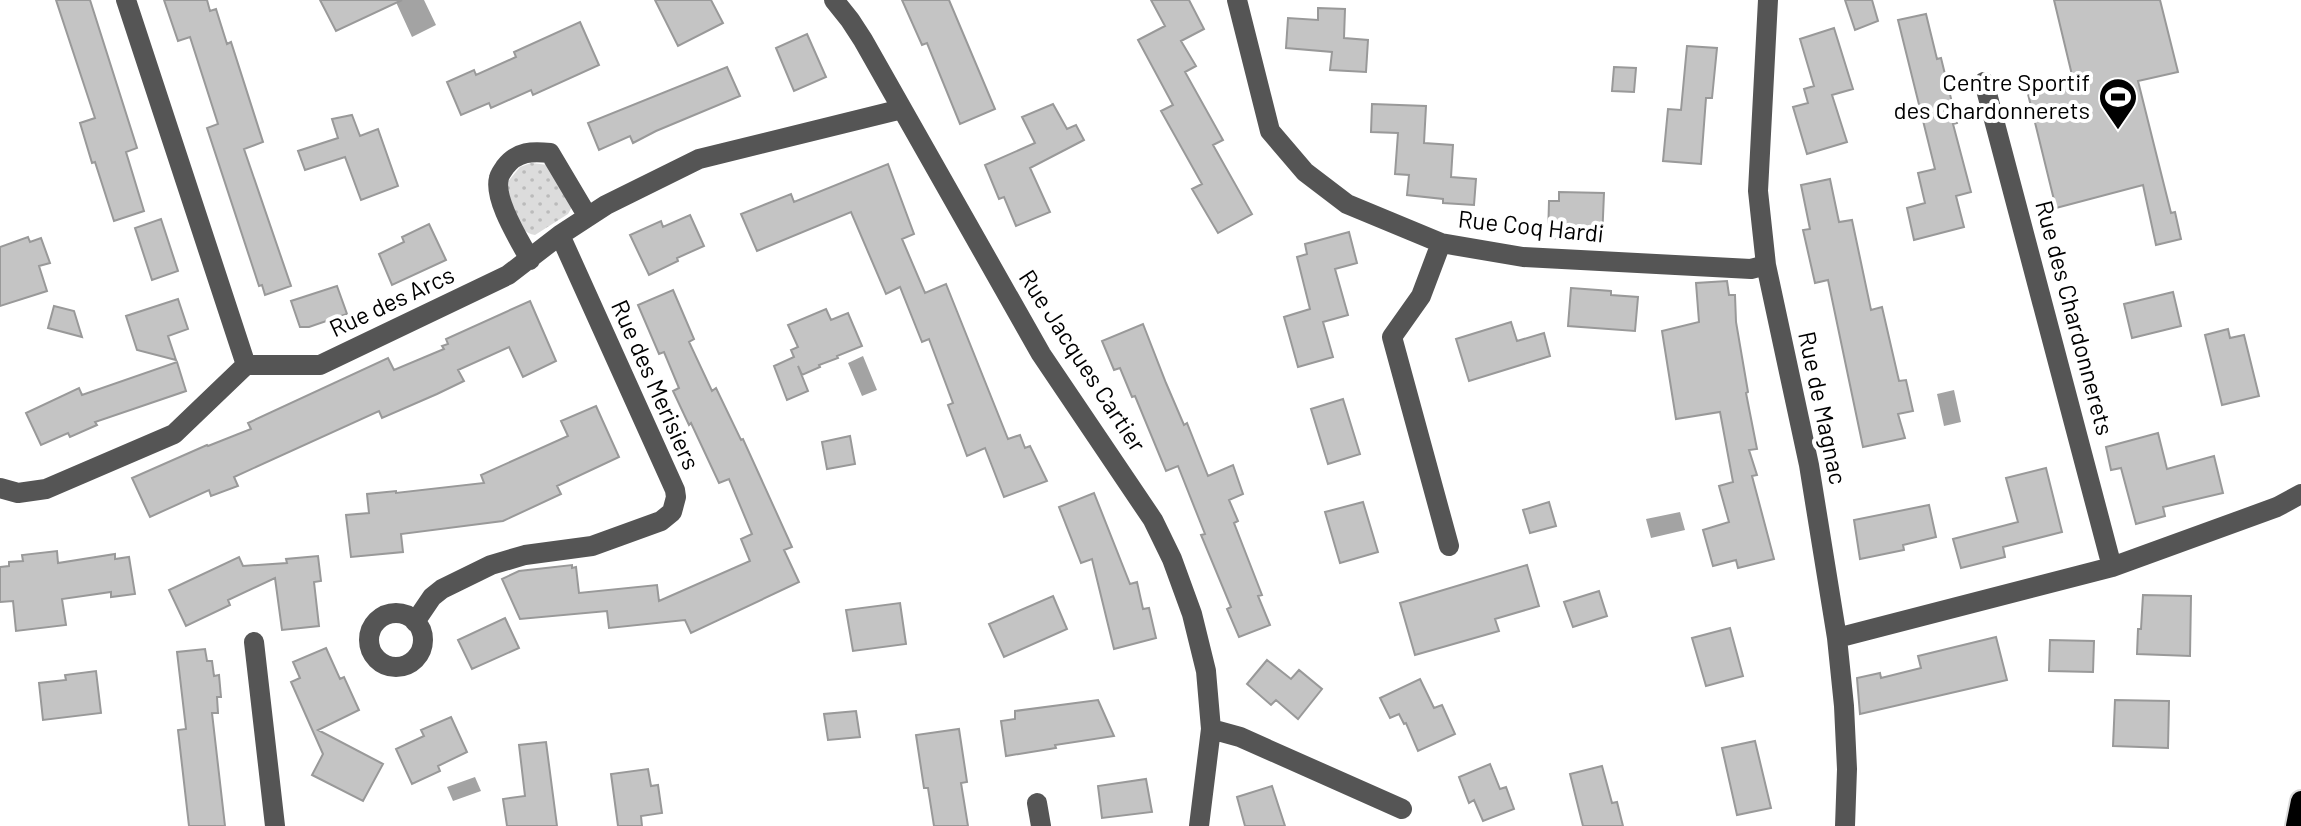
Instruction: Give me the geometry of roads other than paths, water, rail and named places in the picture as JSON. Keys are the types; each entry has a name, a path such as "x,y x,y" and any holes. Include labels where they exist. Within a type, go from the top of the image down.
{"main road":[{"path":"2296,826 2301,801"}],"street":[{"path":"0,488 18,493 46,489 174,434 246,365 126,0"},
{"name":"Rue Jacques Cartier","path":"834,0 863,40 1041,354 1153,520 1172,559 1192,614 1206,671 1211,729 1199,826"},
{"name":"Rue Coq Hardi","path":"1237,0 1270,131 1305,172 1347,204 1441,243 1523,257 1751,269 1766,265"},
{"name":"Rue de Magnac","path":"1768,0 1758,191 1766,265 1809,465 1837,638 1845,722 1845,826"},
{"name":"Rue des Chardonnerets","path":"1984,82 2112,567"},
{"name":"Rue des Arcs","path":"246,365 320,365 508,275 560,235 615,200 699,159 902,109"},
{"path":"530,260 499,192 499,176 510,161 529,151 550,153 588,217"},
{"name":"Rue des Merisiers","path":"415,622 432,597 442,589 491,565 525,555 592,546 652,525 668,518 672,512 675,490 560,235"},
{"path":"1441,243 1421,296 1392,337 1449,546"},
{"path":"1837,638 2112,567 2277,507 2301,494"},
{"path":"254,642 275,826"},
{"path":"1211,729 1240,737 1402,809"},
{"path":"1037,803 1041,826"}],"place":[{"name":"Centre Sportif des Chardonnerets","path":"2118,131"}]}
